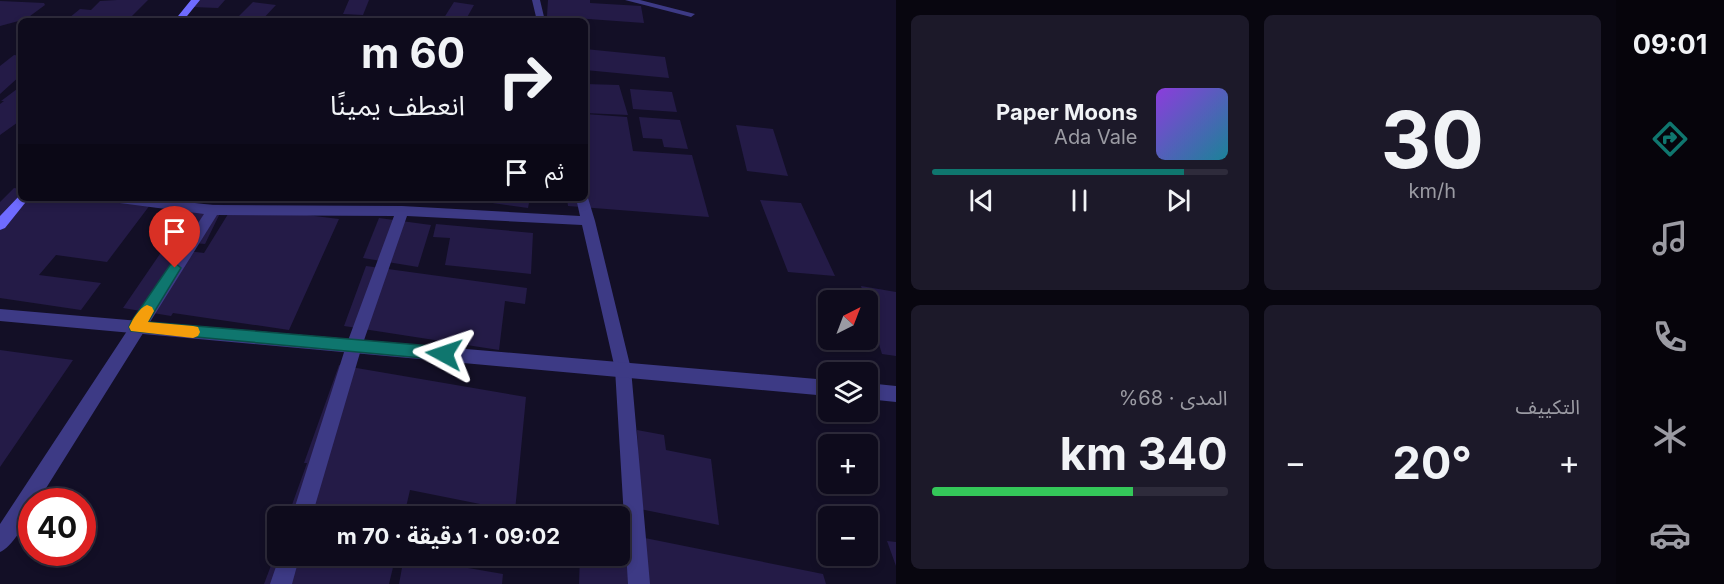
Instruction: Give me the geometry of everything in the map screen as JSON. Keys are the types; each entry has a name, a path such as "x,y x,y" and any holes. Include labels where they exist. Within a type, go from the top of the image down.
{"main road":[{"path":"181,18 196,0"},
{"path":"0,225 20,201"}],"street":[{"path":"536,0 540,18"},
{"path":"629,0 691,14"},
{"path":"137,201 213,210 402,211 588,221"},
{"path":"583,201 623,369 639,584"},
{"path":"0,542 213,210"},
{"path":"305,506 354,346 402,211"},
{"path":"0,315 818,387"},
{"path":"878,392 896,394"},
{"path":"281,584 287,566"}],"building":[{"path":"148,0 130,18 69,18 80,9 91,10 100,1"},
{"path":"198,0 225,0 218,8 192,7"},
{"path":"349,0 369,0 363,15 343,14"},
{"path":"548,0 590,0 590,3 641,6 644,23 588,18 547,16"},
{"path":"0,1 44,3 45,5 27,18 18,18 18,21 0,26"},
{"path":"253,2 276,5 264,18 237,18"},
{"path":"454,2 474,5 467,18 444,18"},
{"path":"588,49 665,57 669,78 588,70"},
{"path":"14,55 18,56 18,78 0,94 0,66"},
{"path":"588,84 619,85 628,115 588,113"},
{"path":"18,88 18,122 0,135 0,104 4,101 1,101"},
{"path":"630,89 672,92 677,112 633,109"},
{"path":"588,114 627,117 633,151 692,155 709,217 568,206 567,201 588,201"},
{"path":"639,117 680,120 688,149 664,147 662,139 643,138"},
{"path":"736,125 773,129 788,176 747,171"},
{"path":"14,188 18,189 18,201 118,201 150,205 107,262 56,255 39,275 101,283 81,310 0,298 0,202"},
{"path":"760,200 801,203 835,276 788,272"},
{"path":"478,201 529,201 528,208"},
{"path":"193,204 224,205 205,244 172,241"},
{"path":"233,206 339,219 289,330 123,308 164,248 204,253"},
{"path":"379,218 431,225 418,267 363,258"},
{"path":"436,224 533,233 531,274 445,265 450,238 433,237"},
{"path":"366,266 527,288 525,304 505,301 499,350 344,326"},
{"path":"861,286 896,292 896,356 882,354 878,341 878,290 862,290"},
{"path":"0,350 73,360 0,467"},
{"path":"339,365 526,397 515,506 490,506 410,490 406,506 292,506 307,463 304,463"},
{"path":"637,430 664,435 666,450 711,459 719,525 640,509"},
{"path":"630,535 823,574 826,584 579,584 580,566 630,566"},
{"path":"887,541 896,542 896,566"},
{"path":"271,566 393,566 389,584 264,584"},
{"path":"402,566 456,566 503,574 502,584 399,584"}],"slow traffic":[{"path":"147,311 136,327 193,332"}],"route":[{"path":"175,268 136,327 444,354"}]}
